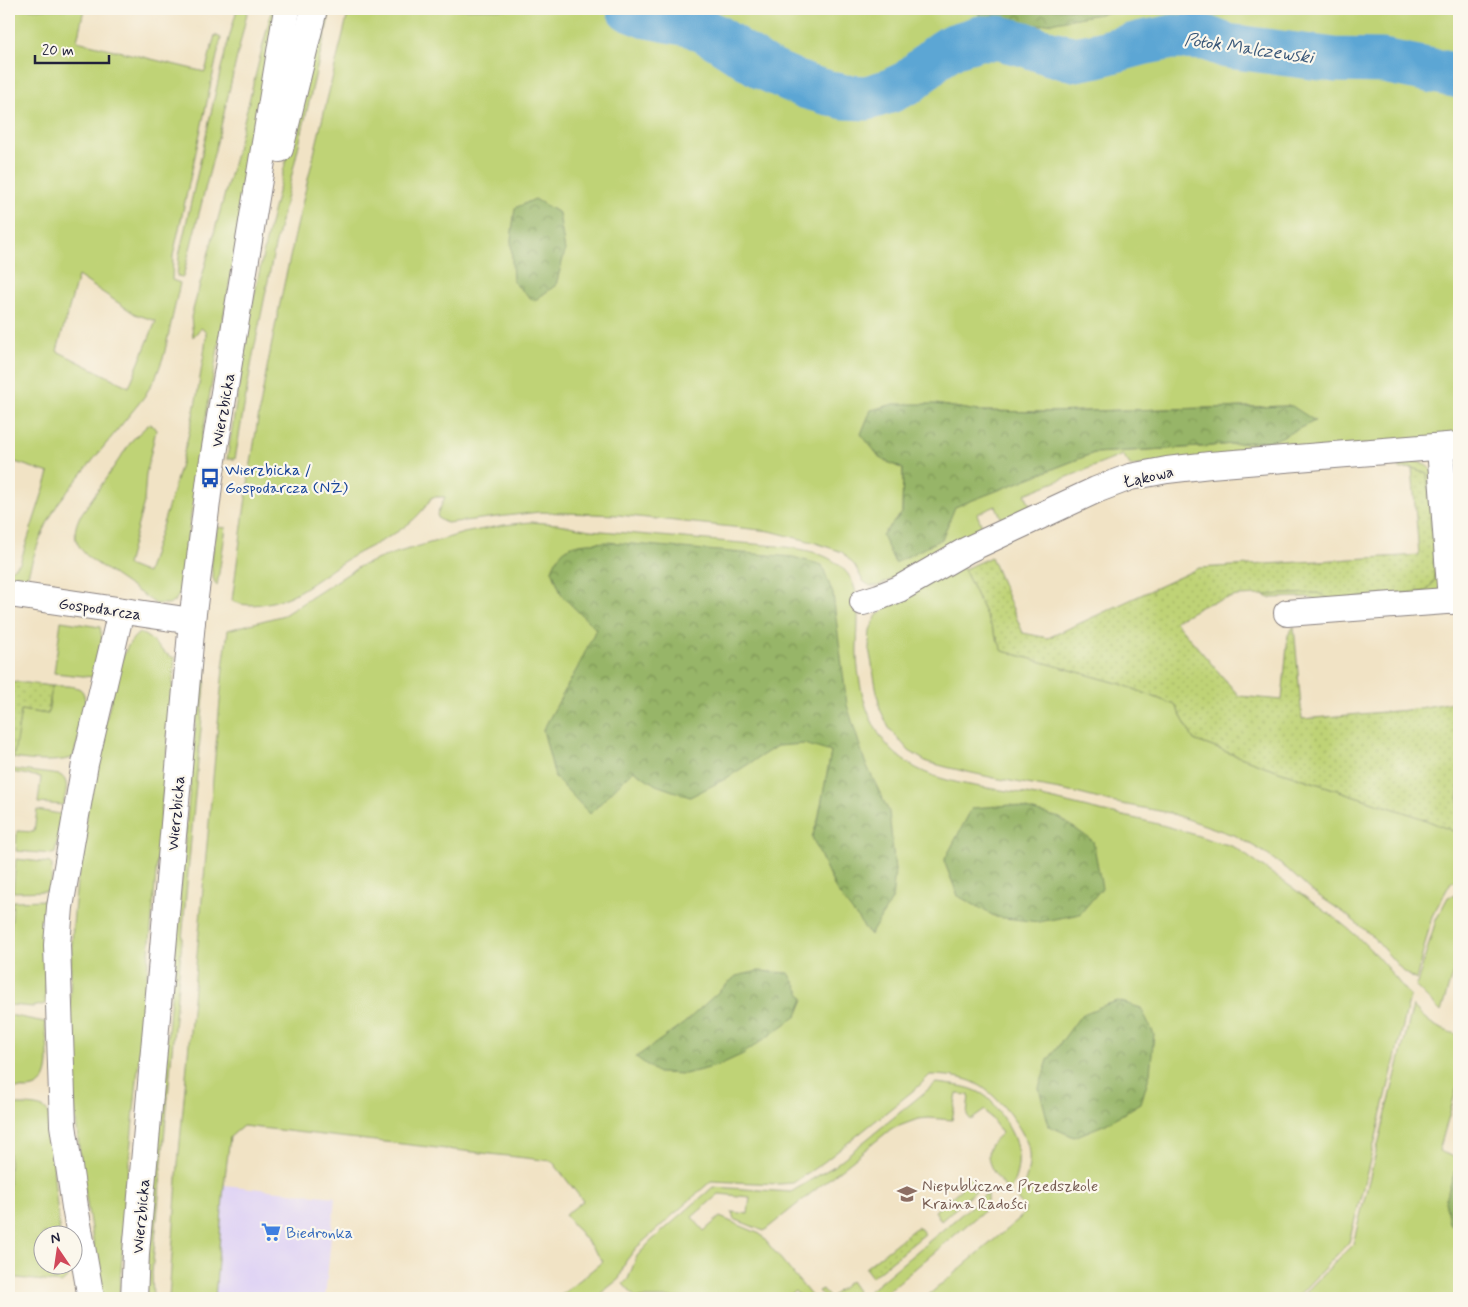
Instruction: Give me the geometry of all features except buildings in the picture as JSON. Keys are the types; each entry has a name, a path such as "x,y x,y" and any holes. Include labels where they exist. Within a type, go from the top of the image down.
{"street":[{"name":"Wierzbicka","path":"134,1298 136,1253 192,621 210,478 236,329 287,9"},
{"name":"Wierzbicka","path":"236,329 314,9"},
{"path":"1288,613 1455,600 1450,446"},
{"name":"Łąkowa","path":"862,602 879,598 899,589 967,550 1096,490 1130,478 1167,470 1210,465 1450,446"},
{"name":"Gospodarcza","path":"9,594 192,621"},
{"path":"91,1298 63,1125 57,945 60,907 85,764 122,611"}],"shaded area":[{"name":"Biedronka","path":"224,1185 335,1197 325,1298 215,1298"}],"green space":[{"path":"9,9 84,9 77,41 205,72 215,35 221,38 173,256 172,280 180,283 164,355 156,377 144,397 59,502 40,538 27,578 9,575 9,571 20,563 49,473 9,460","holes":["78,276 135,314 156,321 129,387 57,351"]},
{"path":"237,9 248,9 183,277 177,276 179,256 221,68"},
{"path":"272,9 278,9 203,433 187,543 183,588 175,601 170,604 156,604 89,558 80,548 76,539 77,523 133,439 151,424 156,430 146,474 144,502 127,565 147,573 183,456 199,385 206,332 201,328 193,337 191,317 235,157"},
{"path":"324,9 331,9 275,246 253,355 235,459 227,459 252,306 268,232"},
{"path":"349,9 1459,9 1459,436 1131,466 1123,455 1025,494 1032,509 1003,522 996,506 977,514 985,534 878,586 870,586 863,581 855,566 842,552 770,531 619,515 539,512 447,523 439,519 437,515 445,497 432,497 424,509 404,527 346,560 295,594 267,603 252,605 232,601 252,458 275,327","holes":["935,404 978,411 1045,412 1291,406 1275,440 1200,447 1094,453 954,507 942,539 882,535 902,513 903,469 881,459"]},
{"path":"977,9 1126,9 1034,26 984,26"},
{"path":"535,199 559,213 565,251 556,285 534,301 513,282 511,239 515,208"},
{"path":"894,404 935,404 978,411 1045,412 1292,406 1315,421 1275,440 1200,447 1094,453 955,507 942,539 895,563 882,535 902,513 903,469 881,459 861,434 871,410"},
{"path":"1399,461 1420,462 1428,467 1435,476 1442,582 1436,593 1432,596 1336,603 1324,603 1307,597 1269,598 1264,595 1318,593 1331,600 1427,591 1435,579 1427,473 1412,468 1399,469"},
{"path":"1459,462 1459,557 1454,477 1456,465"},
{"path":"1412,468 1427,473 1435,579 1427,591 1331,600 1318,593 1237,596 1206,604 1175,621 1239,696 1282,700 1288,635 1294,626 1302,719 1407,710 1459,701 1458,833 1416,816 1273,769 1194,740 1175,705 1121,684 1003,651 964,569 991,557 1023,633 1048,638 1199,568 1419,555"},
{"path":"531,522 558,524 590,530 777,546 806,550 824,556 832,560 847,573 856,591 858,670 867,710 879,734 896,754 910,764 925,772 958,783 1037,796 1139,819 1231,846 1241,851 1346,927 1385,965 1410,997 1349,1242 1296,1298 925,1298 1020,1218 1026,1210 1017,1199 1026,1180 1029,1164 1029,1150 1023,1135 1006,1109 990,1093 983,1087 965,1079 930,1075 919,1086 824,1162 793,1183 711,1181 636,1248 626,1261 619,1279 595,1298 558,1298 603,1261 565,1215 583,1201 552,1161 243,1126 230,1137 224,1185 215,1298 169,1298 178,1164 228,630 284,615 360,566 392,554 464,533"},
{"path":"217,527 226,528 217,586 212,573 212,565"},
{"path":"607,542 793,557 822,565 833,594 847,705 865,762 889,812 895,870 892,900 870,935 836,890 812,837 818,820 831,752 804,744 777,746 725,779 690,797 656,785 633,770 590,814 555,777 543,730 579,665 596,629 562,596 552,570 556,560 567,548 580,544"},
{"path":"958,562 964,569 1003,651 1121,684 1175,705 1194,740 1273,769 1416,816 1457,832 1459,824 1459,880 1451,882 1432,916 1416,980 1403,971 1372,936 1343,912 1310,890 1287,869 1262,851 1236,836 1170,813 950,768 927,762 909,751 889,728 880,709 869,648 870,630 877,615 898,598"},
{"path":"61,621 100,627 102,638 93,677 54,673"},
{"path":"139,633 149,638 165,653 175,658 129,1162 119,1298 103,1298 83,1179 73,1088 70,1015 73,929 82,843 97,758 121,660 132,640"},
{"path":"201,662 207,662 152,1273 153,1298 146,1298 147,1265"},
{"path":"9,681 52,686 48,714 21,710 14,755 9,754"},
{"path":"52,686 74,687 80,689 84,694 84,711 73,758 43,761 13,758 21,710 48,714"},
{"path":"12,769 60,775 66,785 63,805 38,803 41,777 11,772"},
{"path":"1011,805 1060,818 1093,841 1102,888 1080,914 1039,922 996,917 958,896 944,861 972,808"},
{"path":"37,810 62,816 55,853 16,851 17,831 34,832"},
{"path":"16,859 50,863 52,865 51,891 13,892"},
{"path":"1459,894 1459,952 1441,1012 1416,987 1436,920 1448,897"},
{"path":"48,900 45,1004 33,1007 9,1005 9,958 13,901"},
{"path":"759,971 789,973 804,999 797,1016 743,1054 717,1066 685,1074 658,1073 636,1057 683,1024 736,976"},
{"path":"1118,1001 1141,1008 1154,1034 1150,1073 1141,1103 1106,1124 1074,1137 1049,1126 1039,1088 1048,1060 1081,1015"},
{"path":"1413,1006 1433,1025 1459,1035 1459,1080 1439,1151 1459,1159 1459,1298 1300,1298 1353,1244"},
{"path":"9,1015 45,1022 48,1049 47,1069 45,1078 33,1088 9,1088"},
{"path":"936,1083 976,1091 991,1101 1012,1133 1018,1152 1017,1171 1009,1192 992,1170 988,1157 991,1144 1002,1133 985,1110 971,1120 967,1115 969,1095 957,1094 952,1120 918,1119 891,1129 764,1231 734,1219 732,1212 748,1214 750,1197 719,1194 692,1217 704,1231 720,1217 760,1234 813,1298 801,1298 795,1291 786,1298 636,1298 623,1284 628,1279 637,1256 650,1242 713,1187 791,1192 834,1166"},
{"path":"9,1105 28,1105 43,1108 50,1118 59,1224 32,1224 32,1274 68,1274 61,1283 9,1277"},
{"path":"1455,1171 1459,1173 1459,1229 1449,1223 1445,1201"},
{"path":"970,1177 978,1189 941,1221 935,1211 961,1189 959,1186"},
{"path":"987,1193 987,1208 880,1298 861,1298"},
{"path":"918,1226 925,1234 872,1277 865,1268"},
{"path":"850,1281 857,1291 848,1298 830,1298"},
{"path":"822,1289 830,1298 824,1298 818,1291"}],"waterway":[{"name":"Potok Malczewski","path":"629,9 647,16 693,25 716,37 764,68 807,87 844,97 867,98 890,91 909,82 939,55 953,46 980,38 999,38 1075,59 1173,37 1206,38 1227,46 1335,60 1383,61 1459,76"}],"place":[{"name":"Wierzbicka / Gospodarcza (NŻ)","path":"210,478"},
{"name":"Niepubliczne Przedszkole Kraina Radości","path":"907,1194"},
{"name":"Biedronka","path":"271,1232"}]}
